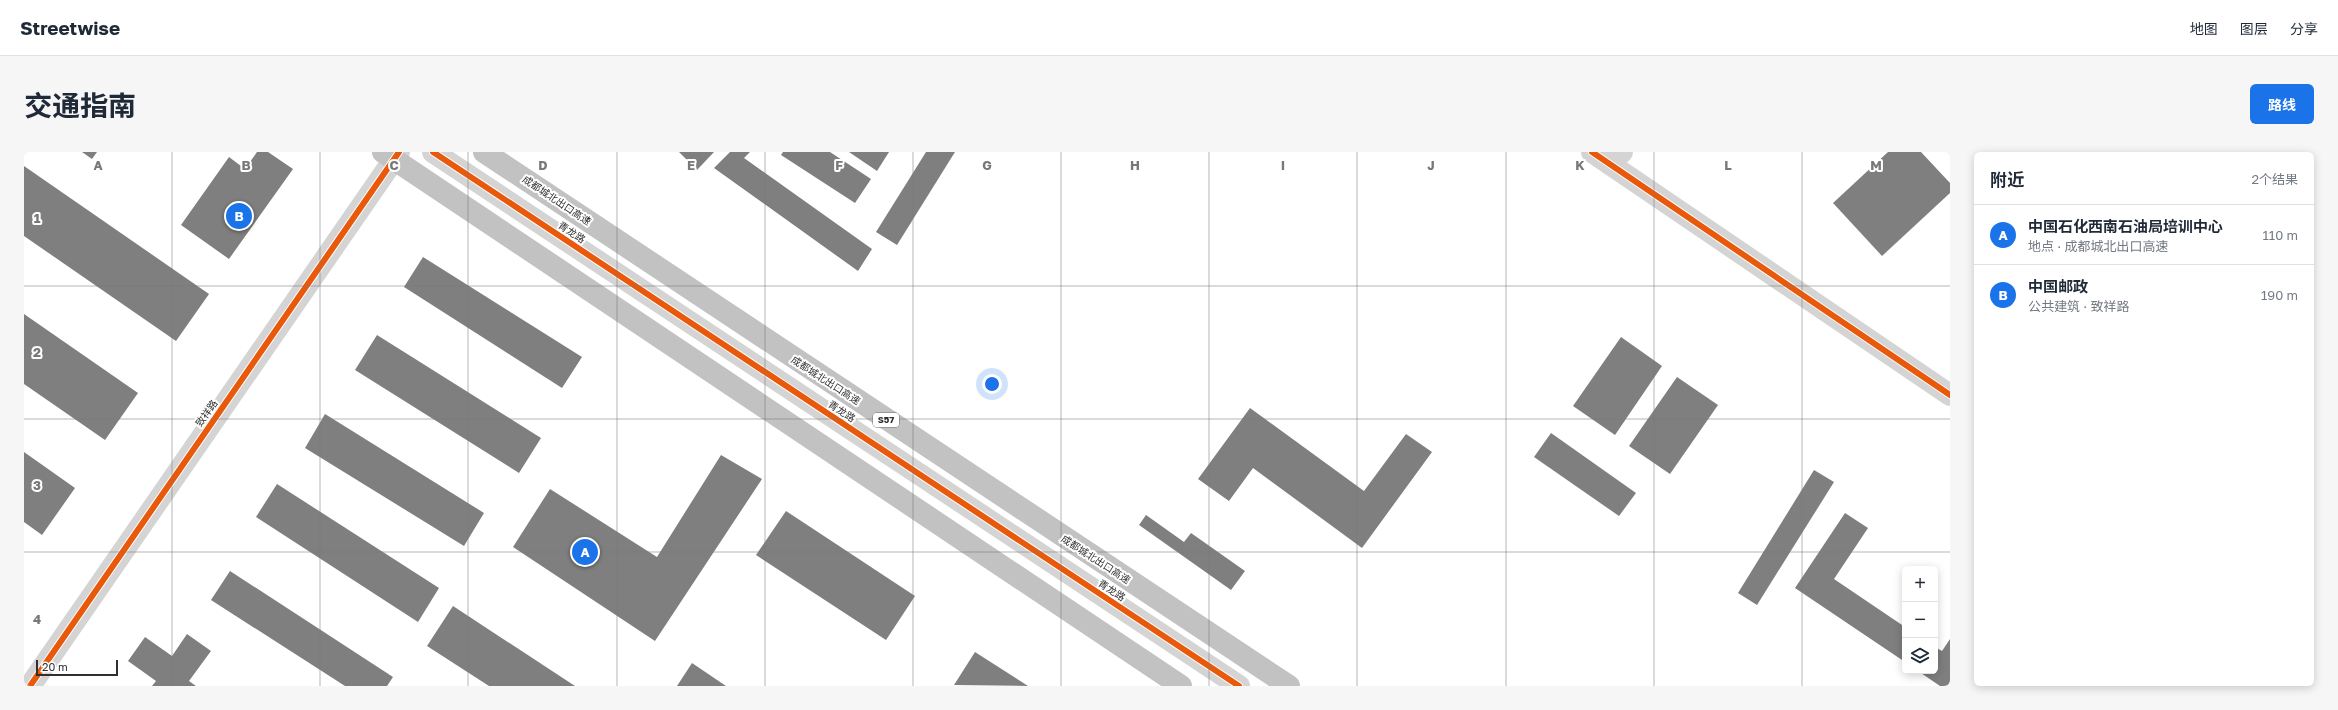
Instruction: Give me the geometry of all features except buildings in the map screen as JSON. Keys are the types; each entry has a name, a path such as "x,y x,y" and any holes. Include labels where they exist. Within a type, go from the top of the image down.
{"highway":[{"path":"383,152 1182,686"},
{"name":"成都城北出口高速","path":"484,152 1289,686"}],"street":[{"name":"致祥路","path":"30,686 399,152"},
{"name":"青龙路","path":"433,152 1239,686"},
{"path":"1592,152 1616,158 1950,395"}],"cycle path":[{"path":"30,686 399,152"},
{"path":"433,152 1239,686"},
{"path":"1592,152 1950,395"}],"place":[{"name":"中国邮政","path":"239,216"},
{"name":"中国石化西南石油局培训中心","path":"585,552"}]}
